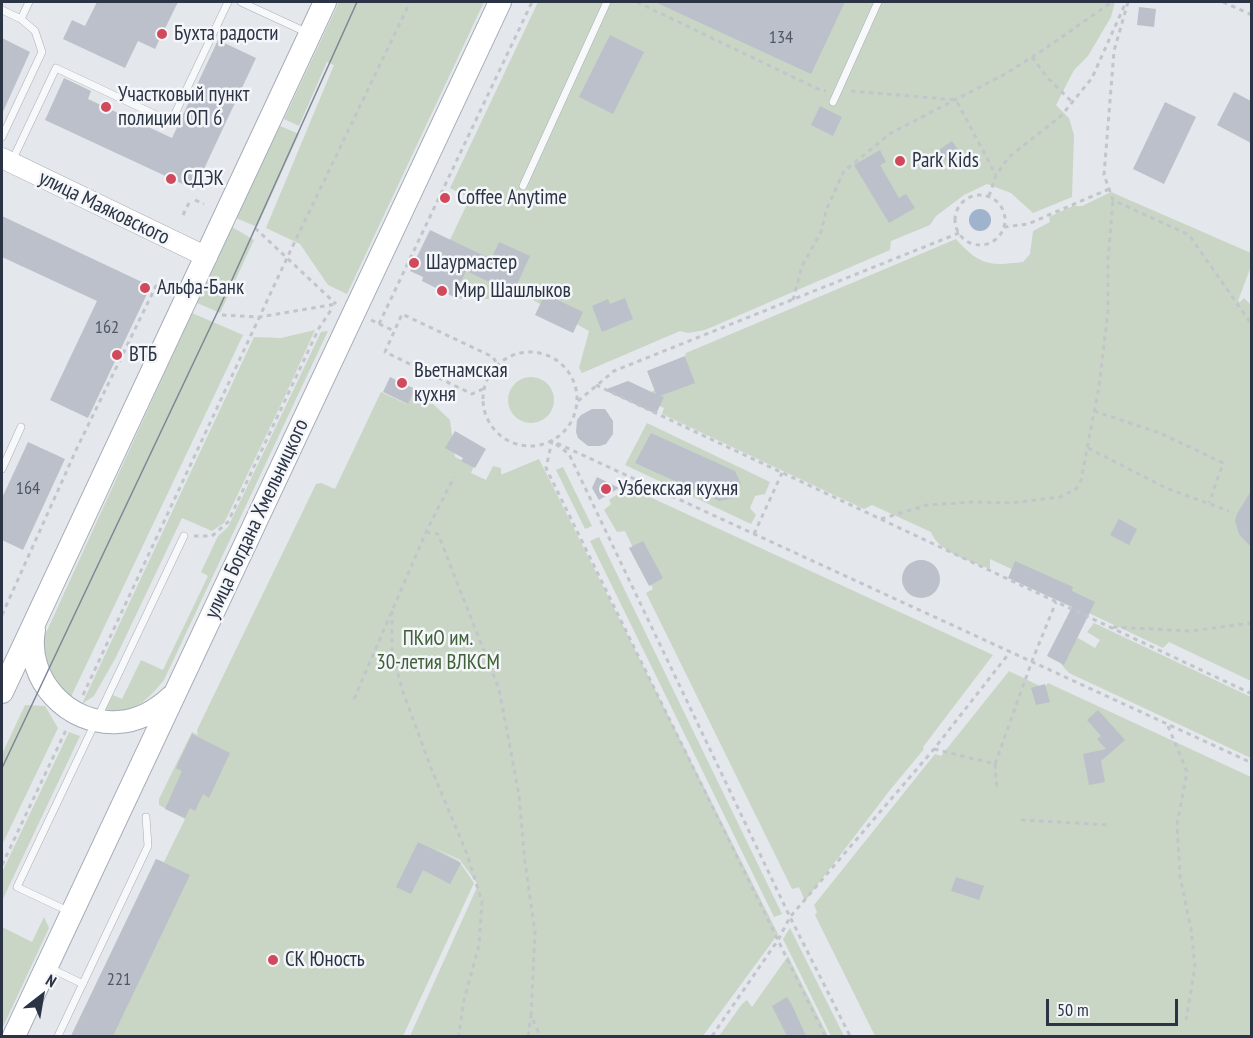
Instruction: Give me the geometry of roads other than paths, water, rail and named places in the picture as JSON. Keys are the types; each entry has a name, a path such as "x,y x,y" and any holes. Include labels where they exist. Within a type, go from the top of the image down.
{"main road":[{"path":"2,692 325,2"},
{"name":"улица Богдана Хмельницкого","path":"14,1036 500,2"},
{"name":"улица Маяковского","path":"7,160 207,257"},
{"path":"36,620 33,645 38,670 51,694 75,713 96,721 118,723 139,718 159,708 175,693"}],"lane":[{"path":"21,19 29,2"},
{"path":"7,160 56,68 171,122 228,2"},
{"path":"241,2 310,34"},
{"path":"523,186 606,2"},
{"path":"833,102 878,2"},
{"path":"2,10 21,19 35,31 42,52 2,138"},
{"path":"2,469 21,426"},
{"path":"72,913 17,886 184,536"},
{"path":"58,1036 148,846 146,817"},
{"path":"47,966 83,984"}],"water":[{"path":"976,209 984,209 991,216 991,224 984,231 976,231 969,224 969,216"}],"tram line":[{"path":"2,768 217,313 357,2"}],"place":[{"name":"Бухта радости","path":"162,34"},
{"name":"Участковый пункт полиции ОП 6","path":"106,107"},
{"name":"Park Kids","path":"900,161"},
{"name":"СДЭК","path":"171,179"},
{"name":"Coffee Anytime","path":"445,198"},
{"name":"Шаурмастер","path":"414,263"},
{"name":"Альфа-Банк","path":"145,288"},
{"name":"Мир Шашлыков","path":"442,291"},
{"name":"ВТБ","path":"117,355"},
{"name":"Вьетнамская кухня","path":"402,383"},
{"name":"Узбекская кухня","path":"606,489"},
{"name":"СК Юность","path":"273,960"}],"park label":[{"name":"ПКиО им. 30-летия ВЛКСМ","path":"438,651"}]}
